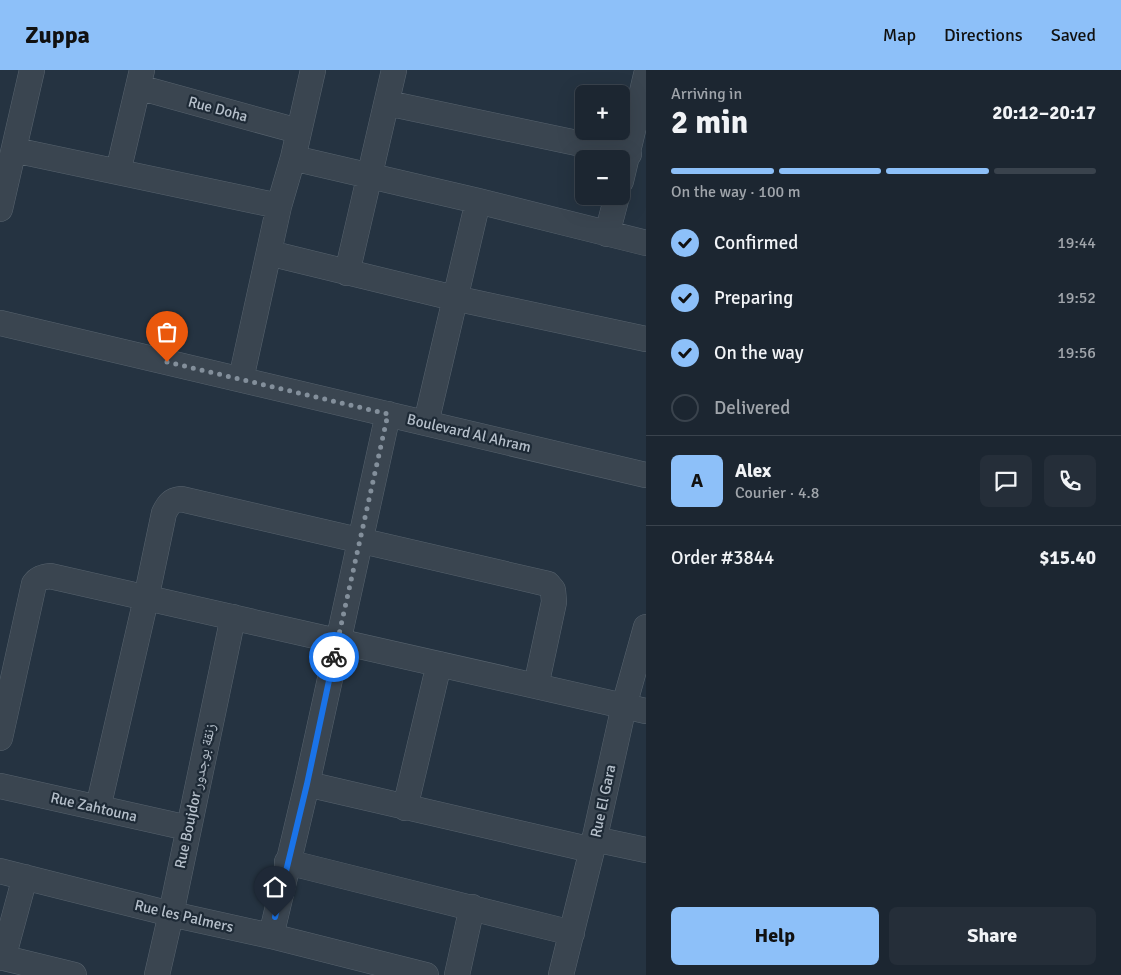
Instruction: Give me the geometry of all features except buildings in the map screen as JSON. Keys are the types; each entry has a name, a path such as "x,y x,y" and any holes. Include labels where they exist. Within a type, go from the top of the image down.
{"street":[{"path":"0,209 32,70"},
{"path":"241,379 279,206 313,70"},
{"path":"347,273 394,70"},
{"path":"630,150 646,74 636,70"},
{"path":"118,172 140,79"},
{"name":"Rue Doha","path":"140,79 298,131"},
{"path":"387,103 610,150"},
{"path":"14,150 279,206"},
{"path":"292,158 478,201 646,243"},
{"path":"426,423 478,201"},
{"path":"607,234 615,205"},
{"path":"269,253 454,298 646,339"},
{"name":"Boulevard Al Ahram","path":"0,322 646,475"},
{"path":"270,936 307,784 388,414"},
{"path":"98,808 164,513 168,505 175,500 181,499 548,584 553,590 554,602 536,686"},
{"path":"0,738 32,592 37,580 50,576 635,709"},
{"name":"Rue Boujdor زنقة بوجدور","path":"157,975 233,617"},
{"name":"Rue El Gara","path":"562,975 593,845 635,709 646,627"},
{"path":"405,808 439,664"},
{"path":"307,784 405,808 593,845 646,850"},
{"name":"Rue Zahtouna","path":"0,786 188,828"},
{"path":"287,862 572,933"},
{"name":"Rue les Palmers","path":"0,871 426,975"},
{"path":"25,877 1,957 74,975"},
{"path":"457,975 472,907"}],"way so far":[{"path":"167,362 388,414 334,657"}],"route":[{"path":"275,917 307,784 334,657"}]}
